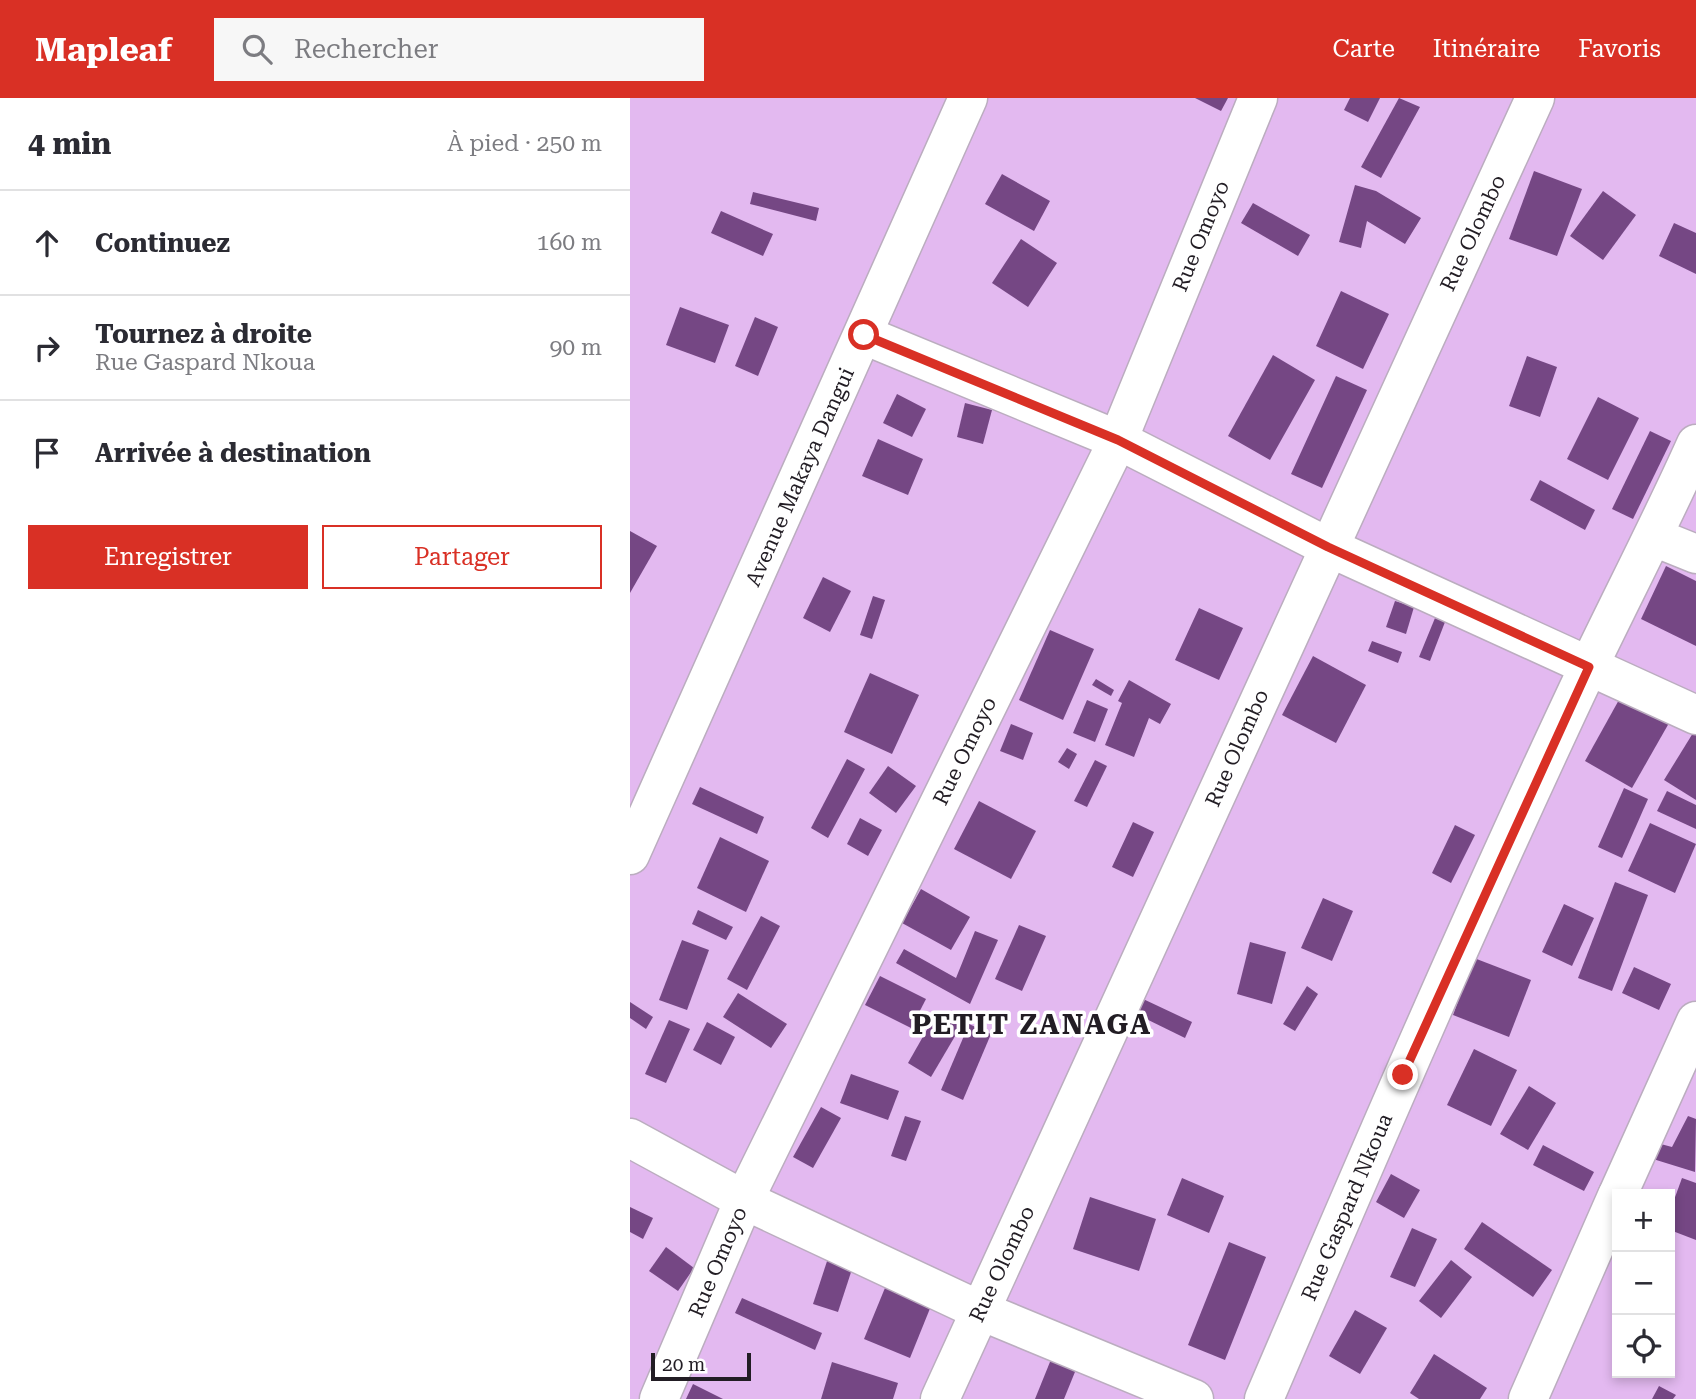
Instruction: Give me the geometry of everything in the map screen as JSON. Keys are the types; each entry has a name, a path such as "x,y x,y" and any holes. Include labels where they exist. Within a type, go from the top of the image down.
{"street":[{"name":"Avenue Makaya Dangui","path":"630,855 968,98"},
{"name":"Rue Omoyo","path":"659,1399 744,1200 1118,440 1258,98"},
{"name":"Rue Olombo","path":"940,1399 1535,98"},
{"path":"864,335 1118,440 1328,547 1696,715"},
{"name":"Rue Gaspard Nkoua","path":"1265,1399 1403,1075 1589,667 1654,537 1696,444"},
{"path":"1654,537 1696,554"},
{"path":"1621,1189 1696,1021"},
{"path":"630,1138 744,1200 981,1311 1194,1399"},
{"path":"1528,1399 1612,1209"}],"shaded area":[{"path":"630,98 1696,98 1696,1399 630,1399"}],"building":[{"path":"1195,98 1228,98 1221,111"},
{"path":"1350,98 1380,98 1368,122 1344,110"},
{"path":"1399,98 1420,107 1381,178 1361,167"},
{"path":"1534,171 1582,189 1557,256 1509,239"},
{"path":"1002,174 1050,201 1034,231 985,204"},
{"path":"1355,185 1376,191 1421,218 1405,244 1367,221 1361,248 1339,242"},
{"path":"1603,191 1636,215 1603,260 1570,236"},
{"path":"753,192 819,208 816,221 750,204"},
{"path":"1253,203 1310,235 1298,256 1241,223"},
{"path":"721,211 773,234 763,256 711,233"},
{"path":"1674,223 1696,233 1696,274 1659,256"},
{"path":"1021,239 1057,263 1028,307 992,283"},
{"path":"1341,291 1389,314 1363,369 1316,346"},
{"path":"680,307 729,325 715,363 666,345"},
{"path":"755,317 778,327 758,376 735,366"},
{"path":"1273,355 1315,380 1270,460 1228,436"},
{"path":"1527,356 1557,367 1540,417 1509,406"},
{"path":"1336,376 1367,390 1322,488 1291,474"},
{"path":"897,394 926,409 912,437 883,423"},
{"path":"1598,397 1639,418 1608,480 1567,459"},
{"path":"965,403 992,410 983,444 957,437"},
{"path":"1650,431 1671,441 1633,519 1612,509"},
{"path":"878,439 923,459 908,495 862,476"},
{"path":"1540,480 1595,510 1585,530 1530,500"},
{"path":"630,531 657,546 630,593"},
{"path":"1666,566 1696,581 1696,646 1641,619"},
{"path":"823,577 851,591 830,632 803,618"},
{"path":"873,596 885,600 872,639 860,635"},
{"path":"1395,601 1414,607 1406,634 1386,627"},
{"path":"1199,608 1243,628 1219,680 1175,660"},
{"path":"1435,618 1445,622 1430,661 1419,657"},
{"path":"1050,630 1094,649 1063,720 1019,700"},
{"path":"1372,641 1402,652 1398,663 1368,651"},
{"path":"1313,656 1366,685 1336,743 1282,715"},
{"path":"870,673 919,695 892,754 844,732"},
{"path":"1096,679 1114,690 1111,696 1092,685"},
{"path":"1129,680 1171,704 1160,724 1149,718 1134,757 1105,745 1122,703 1118,701"},
{"path":"1625,689 1673,716 1632,788 1585,761"},
{"path":"1087,700 1108,709 1095,742 1073,733"},
{"path":"1011,724 1033,733 1023,760 1000,751"},
{"path":"1693,733 1696,735 1696,800 1664,780"},
{"path":"1067,748 1077,754 1069,769 1058,762"},
{"path":"847,759 865,769 828,838 811,828"},
{"path":"1095,760 1107,766 1087,807 1074,801"},
{"path":"888,766 916,786 896,813 869,793"},
{"path":"700,787 764,817 757,834 692,804"},
{"path":"1624,788 1648,799 1622,858 1598,847"},
{"path":"1667,791 1696,805 1696,829 1657,811"},
{"path":"979,801 1036,831 1011,879 954,849"},
{"path":"860,818 882,830 868,856 847,844"},
{"path":"1133,822 1154,832 1133,877 1112,867"},
{"path":"1650,823 1696,844 1675,893 1628,871"},
{"path":"1455,825 1475,835 1451,883 1432,873"},
{"path":"720,837 769,861 746,912 697,888"},
{"path":"1615,882 1648,895 1612,991 1578,978"},
{"path":"921,889 970,917 951,950 902,923"},
{"path":"1323,898 1353,911 1332,961 1301,948"},
{"path":"1564,904 1594,918 1572,966 1542,952"},
{"path":"698,910 733,927 726,940 692,924"},
{"path":"761,916 780,926 747,990 727,979"},
{"path":"1019,925 1046,936 1022,991 995,979"},
{"path":"975,931 998,940 970,1004 896,963 904,949 956,978"},
{"path":"682,940 709,950 687,1010 659,1000"},
{"path":"1250,942 1286,952 1272,1004 1237,994"},
{"path":"1474,958 1531,980 1509,1037 1453,1015"},
{"path":"1634,967 1671,984 1659,1010 1622,993"},
{"path":"880,976 926,999 911,1028 865,1005"},
{"path":"1307,986 1318,994 1295,1031 1283,1024"},
{"path":"738,993 787,1024 771,1048 723,1017"},
{"path":"1141,998 1192,1022 1185,1038 1134,1013"},
{"path":"630,1002 653,1017 646,1029 630,1018"},
{"path":"937,1012 961,1026 931,1077 908,1063"},
{"path":"669,1020 690,1029 666,1083 645,1074"},
{"path":"707,1022 735,1037 721,1065 693,1050"},
{"path":"969,1024 991,1034 963,1100 941,1090"},
{"path":"1474,1049 1517,1070 1491,1126 1447,1105"},
{"path":"851,1074 899,1091 888,1120 840,1103"},
{"path":"1529,1086 1556,1103 1528,1150 1500,1134"},
{"path":"821,1107 841,1118 813,1168 793,1157"},
{"path":"905,1116 921,1121 906,1161 891,1156"},
{"path":"1688,1116 1696,1119 1695,1172 1653,1159 1657,1143 1672,1147"},
{"path":"1543,1145 1594,1172 1584,1191 1533,1165"},
{"path":"1391,1174 1420,1190 1404,1218 1376,1202"},
{"path":"1182,1178 1224,1196 1209,1233 1167,1215"},
{"path":"1682,1178 1696,1183 1696,1240 1675,1232 1675,1197"},
{"path":"1090,1197 1156,1219 1139,1271 1073,1249"},
{"path":"630,1207 653,1218 643,1239 630,1232"},
{"path":"1482,1222 1552,1270 1533,1297 1464,1249"},
{"path":"1412,1228 1437,1239 1415,1287 1390,1277"},
{"path":"1229,1242 1266,1257 1225,1360 1188,1345"},
{"path":"666,1247 694,1268 678,1291 649,1271"},
{"path":"831,1249 856,1257 838,1312 813,1304"},
{"path":"1451,1260 1472,1277 1441,1318 1419,1301"},
{"path":"887,1283 933,1301 910,1358 864,1339"},
{"path":"742,1298 822,1333 815,1350 735,1313"},
{"path":"1355,1310 1387,1328 1360,1374 1329,1356"},
{"path":"1054,1352 1079,1362 1064,1399 1035,1399"},
{"path":"1434,1354 1487,1388 1480,1399 1419,1399 1410,1393"},
{"path":"832,1362 898,1383 893,1399 821,1399"},
{"path":"693,1384 723,1399 686,1399"},
{"path":"1659,1386 1676,1395 1673,1399 1652,1399"}],"district":[{"name":"PETIT ZANAGA","path":"1032,1024"}],"route":[{"path":"864,335 1118,440 1328,547 1589,667 1403,1075"}]}
